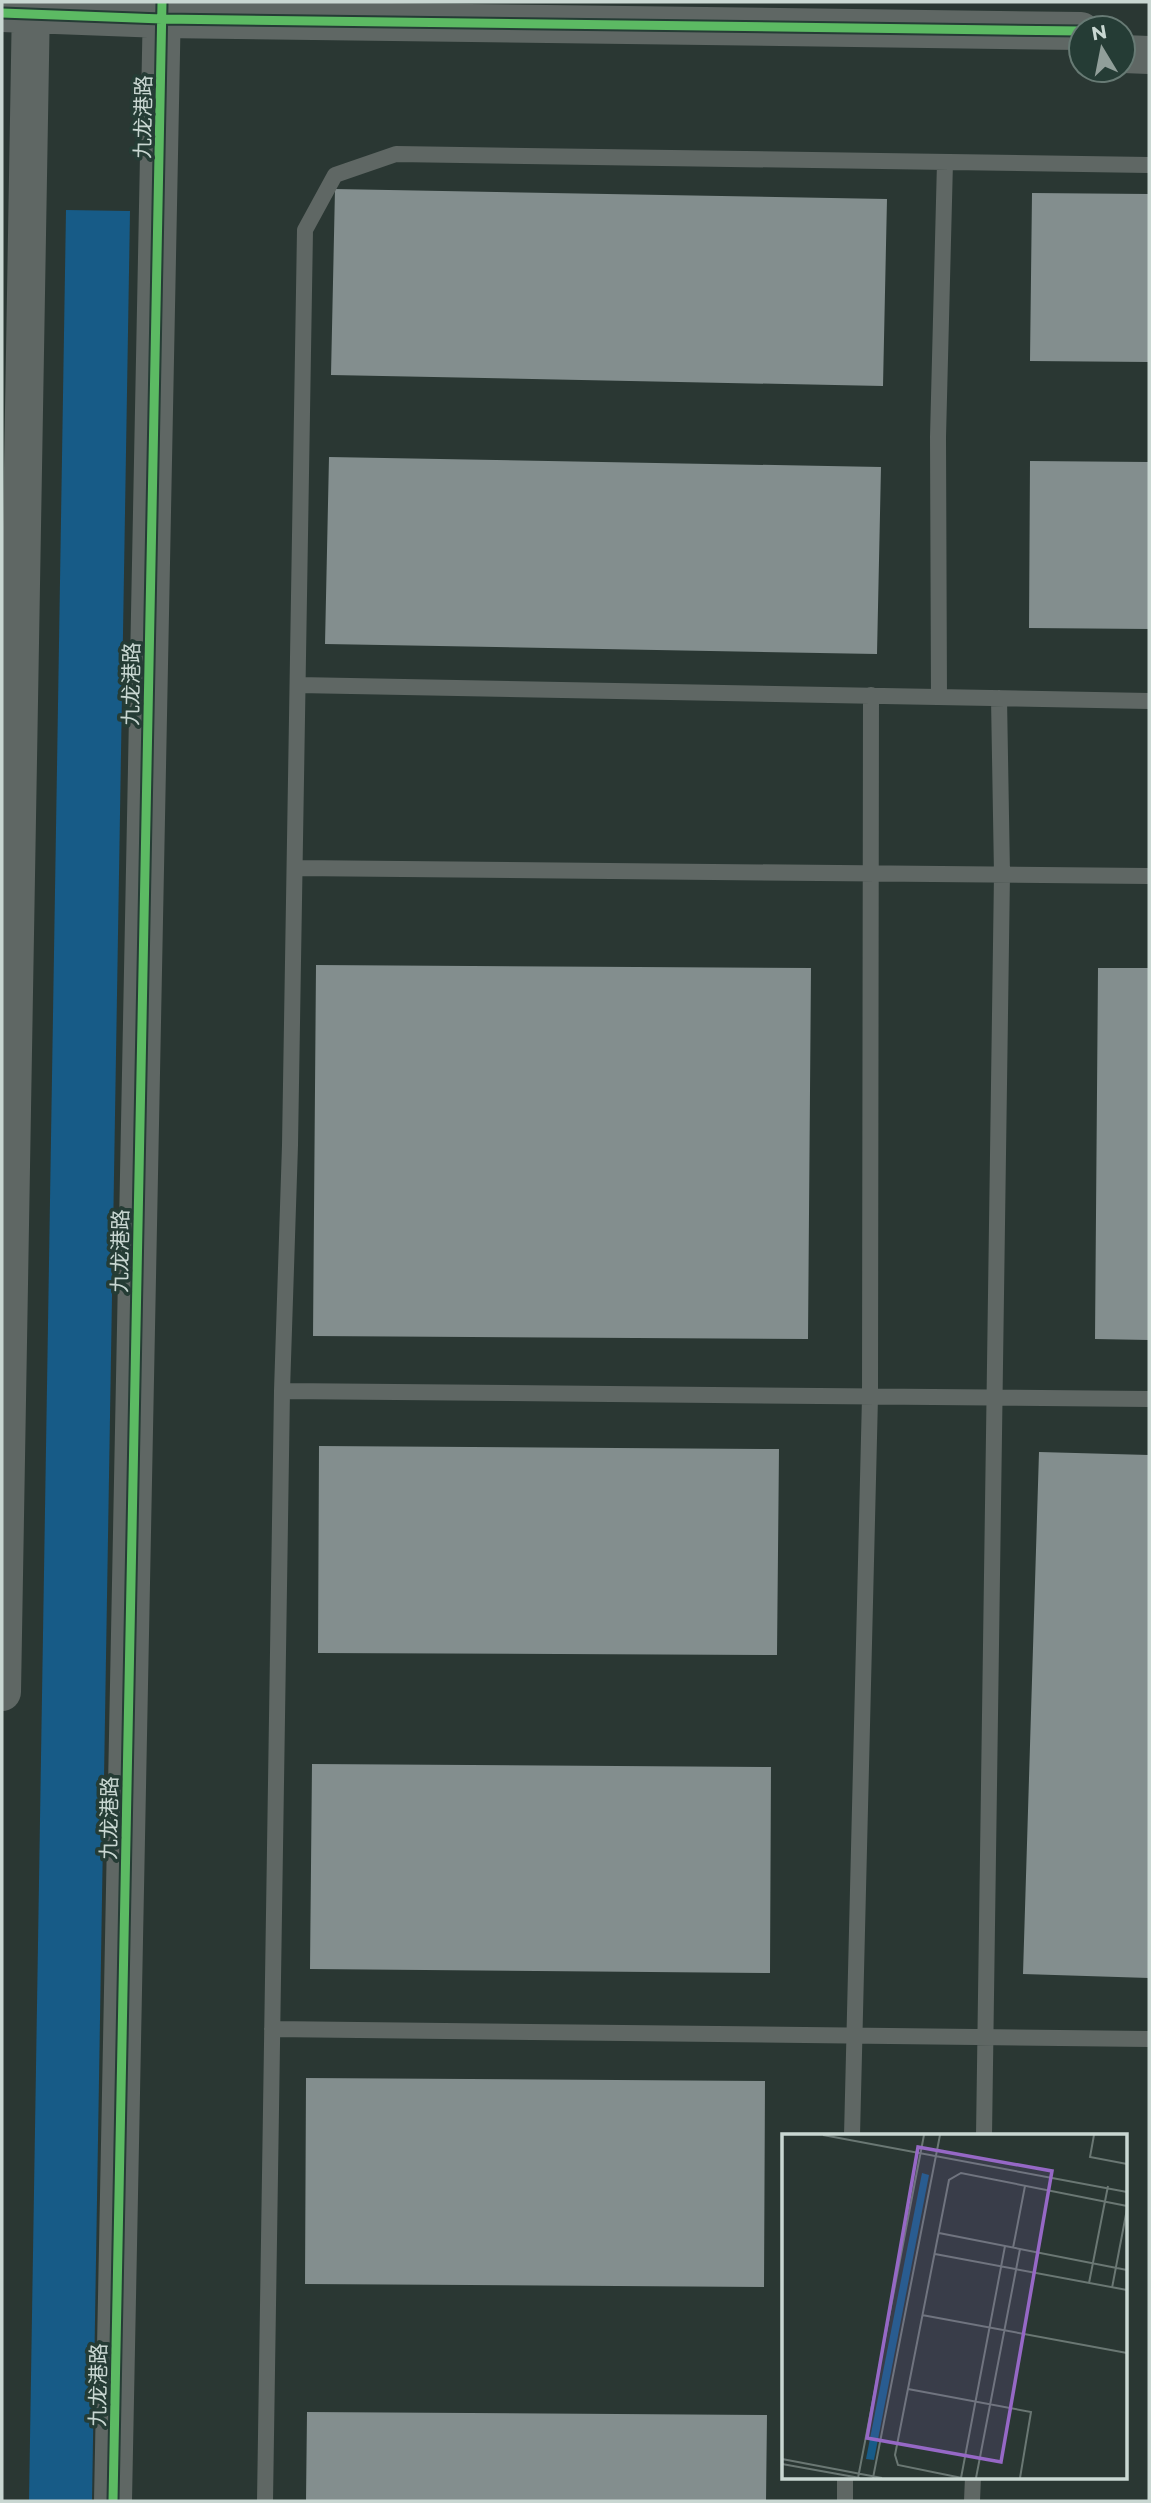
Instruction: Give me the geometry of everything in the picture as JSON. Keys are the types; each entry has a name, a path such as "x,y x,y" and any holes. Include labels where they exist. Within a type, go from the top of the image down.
{"street":[{"path":"162,19 1067,53"},
{"path":"2,1692 19,20 162,19 1067,31"},
{"name":"九龙港路","path":"113,2501 162,19"}],"lane":[{"path":"265,2501 282,1391 295,868 305,230 335,175 396,153 1149,165"},
{"path":"939,697 938,437 945,162"},
{"path":"298,685 1149,701"},
{"path":"852,2134 870,1397 871,695"},
{"path":"984,2134 1002,874 999,698"},
{"path":"295,868 1149,876"},
{"path":"282,1391 1149,1399"},
{"path":"272,2029 1149,2039"},
{"path":"845,2478 845,2501"},
{"path":"972,2501 973,2478"}],"water":[{"path":"66,210 130,211 92,2501 29,2501"}],"building":[{"path":"335,189 887,199 883,386 331,375"},
{"path":"1032,193 1149,194 1149,362 1030,361"},
{"path":"329,457 881,467 877,654 325,644"},
{"path":"1030,461 1149,462 1149,629 1029,628"},
{"path":"316,965 811,968 808,1339 313,1336"},
{"path":"1098,968 1149,968 1149,1340 1095,1339"},
{"path":"319,1446 779,1449 777,1655 318,1653"},
{"path":"1039,1452 1149,1455 1149,1978 1023,1974"},
{"path":"312,1764 771,1767 770,1973 310,1969"},
{"path":"306,2078 765,2081 764,2287 305,2284"},
{"path":"307,2412 767,2415 766,2501 306,2501"}],"cycle path":[{"path":"113,2501 162,2"},
{"path":"2,13 162,19 1067,31"}]}
